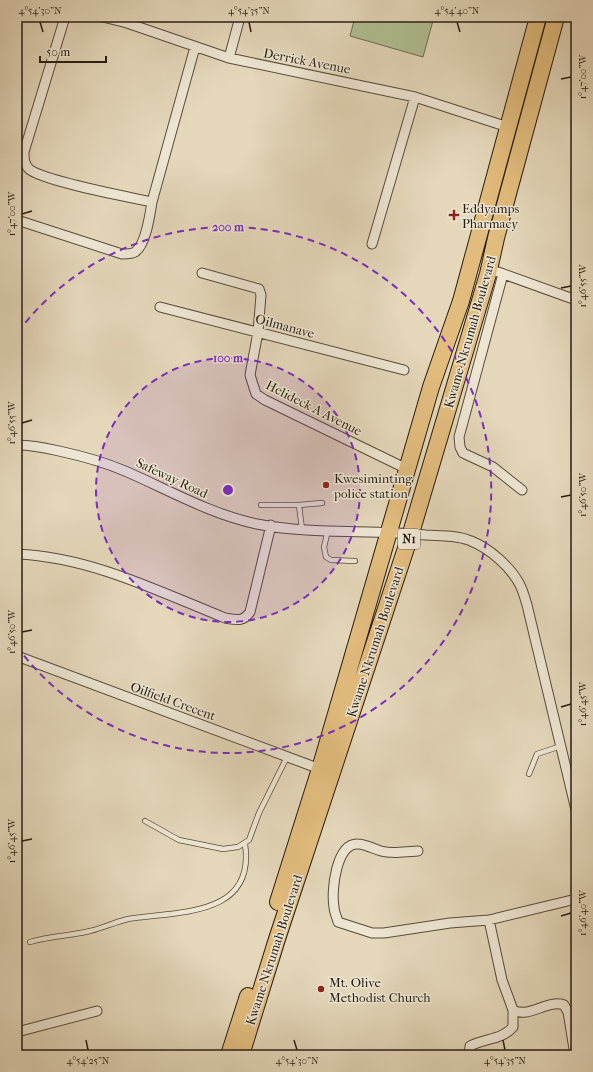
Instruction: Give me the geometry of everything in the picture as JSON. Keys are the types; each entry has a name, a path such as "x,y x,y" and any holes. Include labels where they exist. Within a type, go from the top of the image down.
{"highway":[{"name":"Kwame Nkrumah Boulevard","path":"229,1055 320,769 431,387 461,301 538,17"},
{"name":"Kwame Nkrumah Boulevard","path":"241,1055 279,932 496,271 556,17"}],"street":[{"path":"66,17 24,152 24,161 28,168 34,172 63,181 152,202"},
{"name":"Derrick Avenue","path":"103,17 127,23 195,48 229,58 415,97 508,126"},
{"path":"229,58 240,17"},
{"path":"17,220 122,254 134,252 139,248 147,227 152,202 195,48"},
{"path":"372,244 415,97"},
{"path":"522,490 493,467 464,452 460,447 459,437 496,271 576,300"},
{"name":"Helideck A Avenue","path":"202,273 252,286 259,290 262,295 258,332 250,375 256,394 265,400 407,469"},
{"name":"Oilmanave","path":"160,307 404,370"},
{"name":"Safeway Road","path":"17,445 52,449 89,457 125,471 220,514 271,525 302,529 411,533 471,540 496,557 514,576 520,585 527,605 576,810"},
{"path":"17,554 67,560 102,570 225,618 240,620 245,619 250,612 271,525"},
{"name":"Oilfield Crecent","path":"17,656 320,769"},
{"path":"418,851 392,853 358,844 350,846 343,852 337,868 333,892 334,907 338,922 372,933 384,934 450,923 489,920 576,899"},
{"path":"469,1055 470,1046 499,1037 509,1032 514,1027 512,1010 502,980 489,920"},
{"path":"512,1010 516,1013 528,1012 558,1003 564,1005 570,1025 575,1055"},
{"path":"17,1032 96,1011"}],"lane":[{"path":"261,505 299,505 322,503"},
{"path":"299,505 302,529"},
{"path":"328,530 324,547 326,557 331,560 355,561"},
{"path":"528,774 537,754 561,746"},
{"path":"144,821 179,840 223,849 238,847 245,844 249,840 259,813 287,757"},
{"path":"30,942 48,937 90,931 126,920 214,906 234,890 244,874 247,857 245,844"}],"green space":[{"path":"355,17 434,17 423,57 350,36"}],"place":[{"name":"Eddyamps Pharmacy","path":"454,215"},
{"name":"Kwesiminting police station","path":"326,485"},
{"name":"Mt. Olive Methodist Church","path":"321,989"}]}
